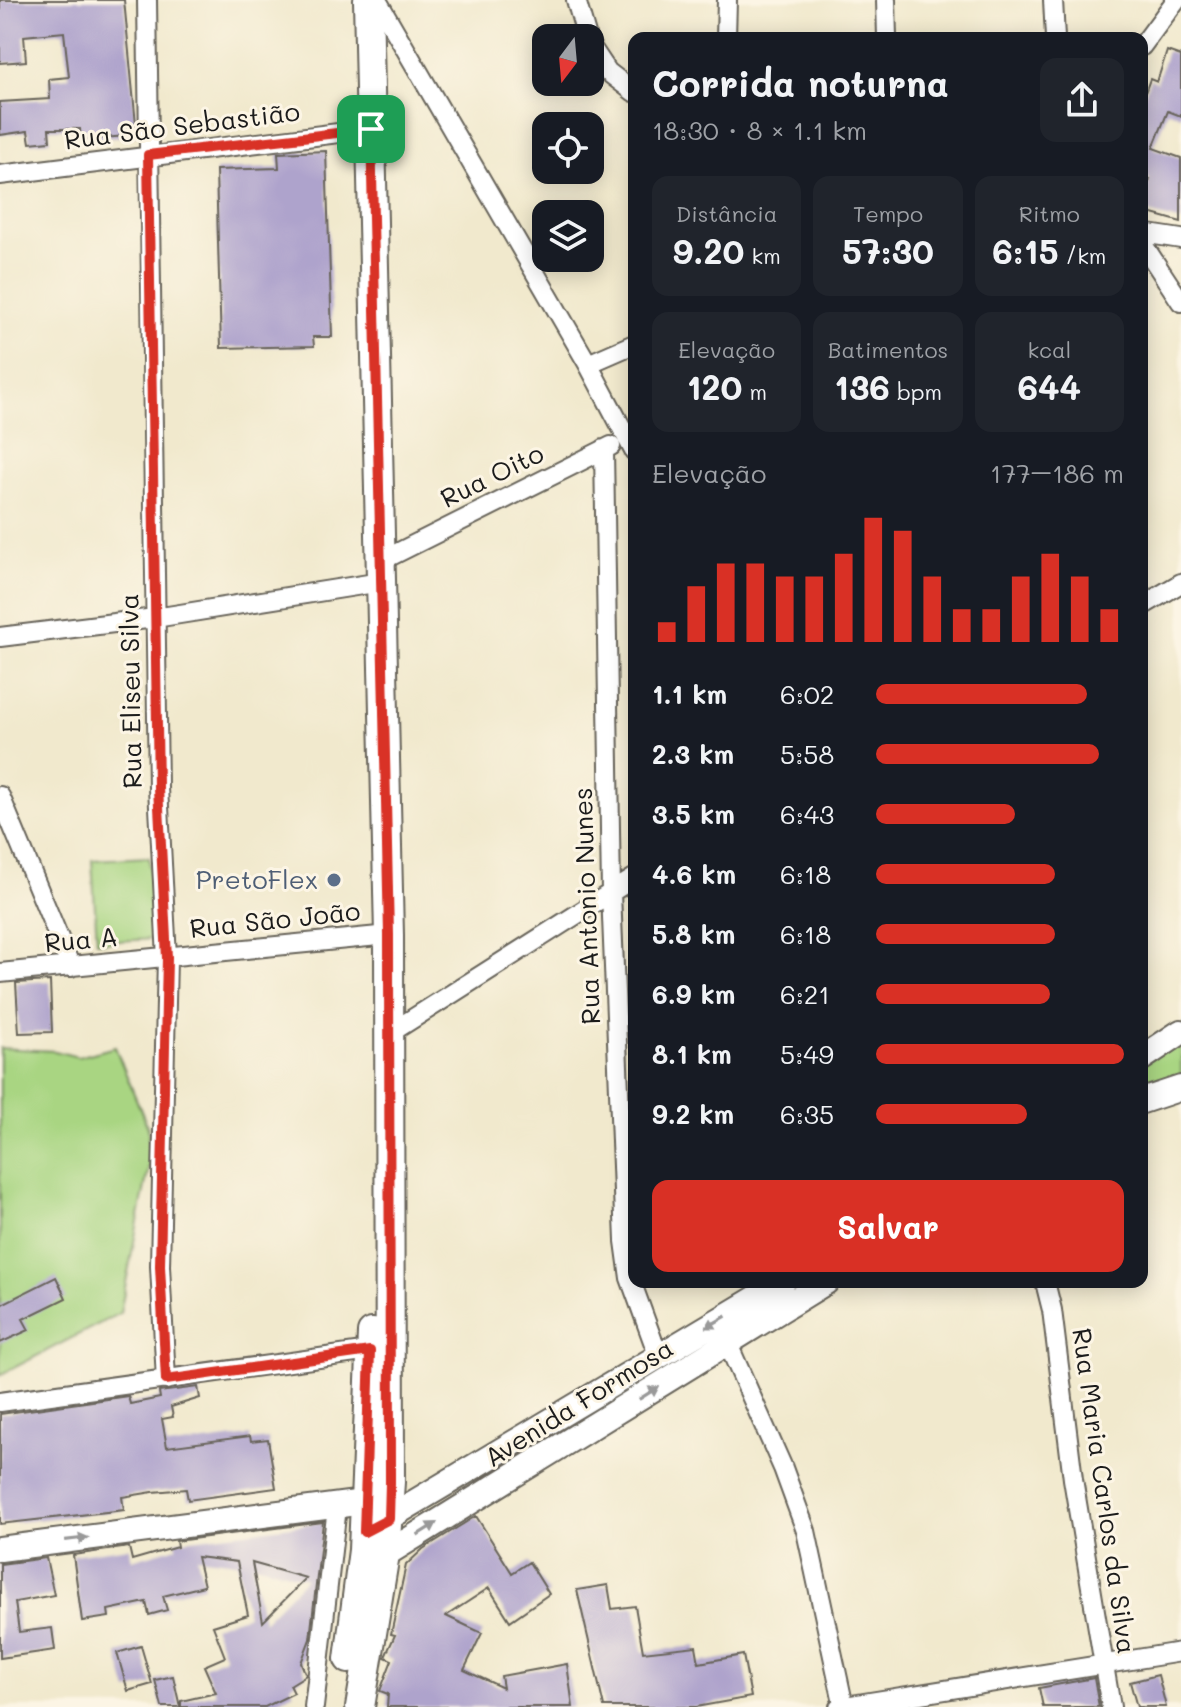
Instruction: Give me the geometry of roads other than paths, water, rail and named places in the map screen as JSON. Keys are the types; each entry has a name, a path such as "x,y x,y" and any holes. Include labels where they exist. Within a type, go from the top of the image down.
{"main road":[{"path":"360,1707 389,1519 389,935 368,0"},
{"path":"1148,1054 1181,1032"},
{"path":"1148,1099 1181,1088"},
{"path":"343,1707 364,1532 350,1505 370,1351 387,1150"},
{"name":"Avenida Formosa","path":"364,1532 773,1288"},
{"name":"Avenida Formosa","path":"361,1570 817,1288"},
{"path":"0,1549 350,1505"}],"street":[{"name":"Rua Eliseu Silva","path":"147,0 158,788 167,958 160,1266 166,1380"},
{"path":"377,0 588,364 628,440"},
{"path":"576,0 583,24"},
{"path":"726,32 727,0"},
{"path":"886,0 887,32"},
{"path":"1053,0 1055,32"},
{"path":"1148,38 1176,0"},
{"path":"604,66 628,87"},
{"name":"Rua São Sebastião","path":"0,175 371,129"},
{"path":"1148,234 1181,239"},
{"path":"1148,252 1181,302"},
{"path":"588,364 628,347"},
{"name":"Rua Oito","path":"0,637 155,618 381,571 604,449 628,444"},
{"name":"Rua Antonio Nunes","path":"604,449 611,892 628,1175"},
{"path":"1148,602 1181,583"},
{"path":"0,796 71,967"},
{"path":"387,1035 628,882"},
{"name":"Rua São João","path":"167,958 389,935"},
{"name":"Rua A","path":"0,973 167,958"},
{"name":"Rua Antonio Nunes","path":"634,1288 658,1355"},
{"name":"Rua Maria Carlos da Silva","path":"1046,1288 1111,1707"},
{"path":"728,1344 783,1468 806,1531 842,1707 1181,1652"},
{"path":"0,1402 370,1351"},
{"path":"314,1707 350,1505"}],"place":[{"name":"PretoFlex","path":"334,880"}]}
